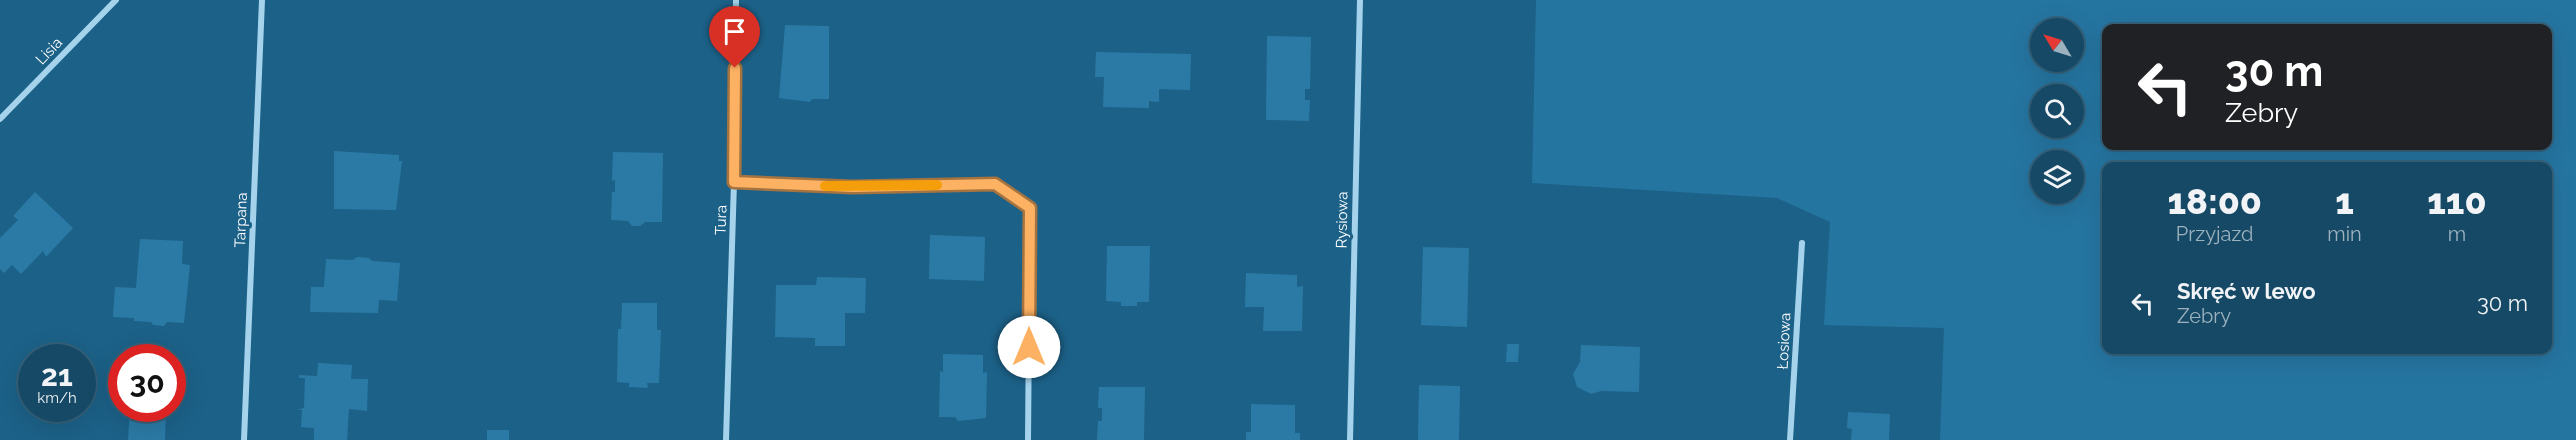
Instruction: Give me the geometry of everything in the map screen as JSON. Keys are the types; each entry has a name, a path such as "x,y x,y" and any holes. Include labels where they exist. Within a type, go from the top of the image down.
{"street":[{"name":"Lisia","path":"0,119 116,0"},
{"name":"Tarpana","path":"244,440 262,0"},
{"name":"Tura","path":"726,440 734,182 736,0"},
{"name":"Rysiowa","path":"1350,440 1360,0"},
{"path":"734,182 853,187 995,184 1030,208 1028,440"},
{"name":"Łosiowa","path":"1790,440 1802,243"}],"shaded area":[{"path":"1536,0 2576,0 2576,440 1940,440 1944,328 1824,325 1830,222 1777,198 1532,183"}],"building":[{"path":"785,25 829,26 829,99 812,99 810,102 779,98"},
{"path":"1267,36 1311,37 1310,89 1305,89 1305,100 1310,100 1309,121 1266,120"},
{"path":"1096,52 1191,54 1190,90 1159,89 1159,102 1149,101 1149,108 1103,107 1104,77 1095,77"},
{"path":"334,151 399,155 399,161 402,161 396,210 334,209"},
{"path":"613,152 663,153 662,222 645,222 640,226 632,226 628,221 611,220 612,192 615,192 615,180 612,181"},
{"path":"35,192 73,228 46,257 43,251 21,274 12,265 4,273 0,269 0,238 18,220 13,216"},
{"path":"930,235 985,237 984,281 929,279"},
{"path":"140,239 183,241 182,264 190,265 184,323 167,322 164,326 153,325 151,322 134,321 134,318 113,317 115,287 136,288"},
{"path":"1107,246 1150,246 1149,302 1137,302 1137,306 1121,306 1121,302 1106,301"},
{"path":"1423,247 1469,248 1467,327 1421,325"},
{"path":"357,257 369,258 372,261 400,263 397,301 379,300 378,313 310,312 311,287 324,287 326,259 353,260"},
{"path":"1246,273 1297,275 1297,287 1303,286 1302,331 1263,331 1264,307 1245,307"},
{"path":"817,277 866,278 865,313 845,313 845,346 815,346 815,338 775,337 776,285 816,285"},
{"path":"622,303 657,303 657,330 661,330 659,383 647,383 648,388 629,387 629,383 617,382 618,329 621,329"},
{"path":"1507,344 1519,344 1518,362 1506,362"},
{"path":"1581,345 1640,347 1639,392 1601,391 1591,394 1577,387 1573,374 1580,362"},
{"path":"943,354 983,355 983,373 987,372 986,418 958,421 955,417 939,417 940,371 943,372"},
{"path":"318,363 352,365 351,379 368,379 367,411 349,409 347,440 314,440 314,428 301,427 302,410 297,410 304,408 305,378 299,378 299,375 317,376"},
{"path":"1419,385 1460,386 1459,440 1418,440"},
{"path":"1099,387 1145,387 1144,440 1097,440 1098,421 1102,421 1102,408 1098,408"},
{"path":"1251,404 1295,405 1295,433 1300,433 1300,440 1246,440 1246,432 1251,432"},
{"path":"1848,412 1890,414 1889,440 1851,440 1852,429 1847,428"},
{"path":"129,422 166,422 165,440 128,440"},
{"path":"487,430 509,430 509,440 487,440"}],"slow traffic":[{"path":"825,186 937,185"}],"route":[{"path":"735,68 734,182 853,187 995,184 1030,208 1029,347"}]}
